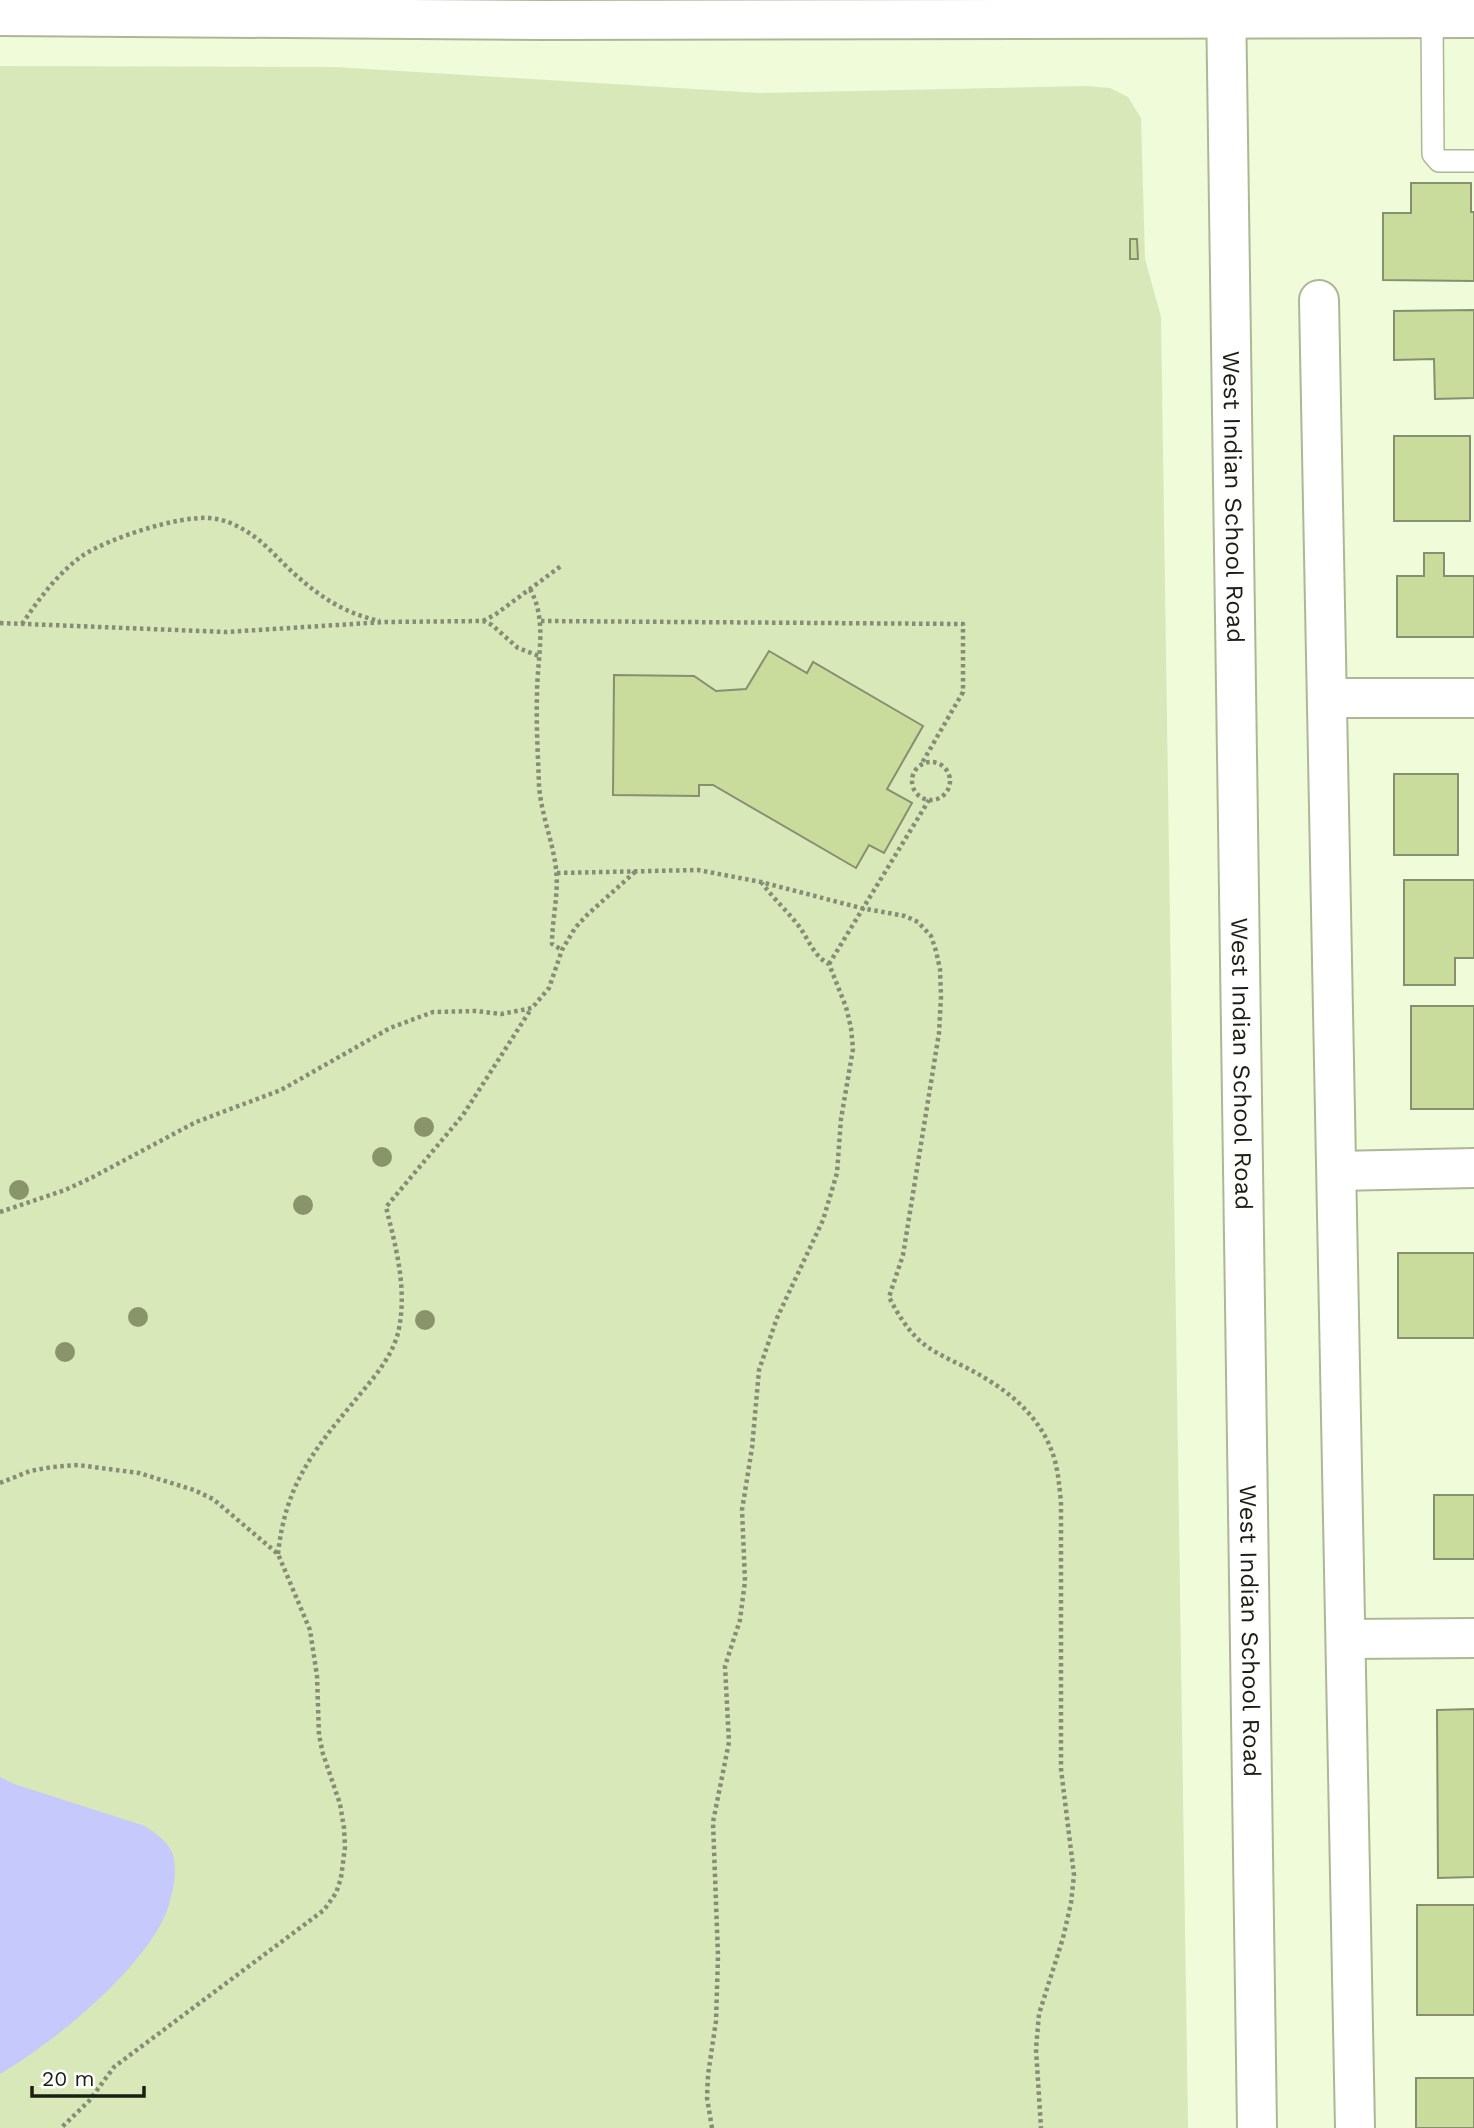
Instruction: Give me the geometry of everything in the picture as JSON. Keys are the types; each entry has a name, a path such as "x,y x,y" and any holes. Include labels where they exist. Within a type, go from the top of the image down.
{"main road":[{"path":"0,16 385,9 544,20 849,18 1226,10 1474,18"},
{"name":"West Indian School Road","path":"1226,10 1257,2128"},
{"path":"1319,300 1355,2128"},
{"path":"1328,698 1474,698"},
{"path":"1337,1171 1474,1168"},
{"path":"1346,1639 1474,1638"}],"lane":[{"path":"1432,18 1433,154 1438,161 1474,161"}],"path":[{"path":"22,625 51,584 82,556 103,545 164,524 196,518 220,519 236,525 252,534 328,601 359,616 385,622"},
{"path":"483,621 561,566"},
{"path":"530,589 538,603 541,621 537,693 539,788 544,824 554,850 557,873 552,944 562,950"},
{"path":"0,623 226,632 385,622 483,621 492,625 518,648 539,656"},
{"path":"541,621 963,624 963,692 922,763 914,771 911,783 917,795 929,800 942,796 950,786 945,767 928,761 922,763"},
{"path":"829,964 929,800"},
{"path":"557,873 698,870 905,916 918,922 931,936 940,969 941,1009 932,1088 903,1255 889,1297 919,1340 940,1355 987,1379 1023,1407 1044,1436 1058,1470 1061,1552 1061,1769 1074,1875 1063,1938 1039,2014 1037,2049 1041,2128"},
{"path":"278,1554 285,1517 301,1472 327,1433 377,1374 397,1336 403,1294 398,1253 386,1207 463,1115 532,1008 549,988 562,950 587,915 636,871"},
{"path":"712,2128 707,2098 716,2021 718,1956 713,1822 729,1742 725,1666 740,1620 745,1581 741,1534 743,1502 752,1448 759,1370 777,1318 823,1220 837,1173 841,1119 853,1049 846,1007 829,964 815,954 803,932 761,882"},
{"path":"0,1212 83,1182 196,1122 281,1090 390,1028 433,1012 476,1011 501,1014 532,1008"},
{"path":"0,1483 30,1471 78,1465 139,1473 194,1490 213,1499 278,1554 310,1630 314,1651 319,1735 340,1804 344,1828 343,1864 336,1894 324,1910 114,2067 89,2101 61,2128"}],"green space":[{"path":"0,66 335,67 759,93 1086,86 1110,88 1128,97 1141,118 1145,259 1161,317 1188,2128 0,2128"}],"water":[{"path":"0,1777 14,1784 145,1826 170,1848 175,1868 174,1884 165,1916 133,1964 68,2026 0,2074"}],"building":[{"path":"1411,183 1471,183 1471,212 1474,212 1474,281 1383,280 1383,213 1411,213"},
{"path":"1130,239 1137,239 1138,259 1130,259"},
{"path":"1474,310 1474,398 1435,399 1434,359 1394,360 1394,311"},
{"path":"1394,436 1470,436 1470,521 1394,521"},
{"path":"1424,553 1444,553 1444,576 1474,576 1474,637 1397,637 1397,576 1424,576"},
{"path":"769,651 807,673 813,662 923,726 887,789 912,803 884,853 869,845 856,868 713,785 699,785 699,796 613,795 614,675 694,676 716,691 746,689"},
{"path":"1394,774 1458,774 1458,855 1394,855"},
{"path":"1404,880 1474,880 1474,958 1455,958 1455,985 1404,985"},
{"path":"1411,1006 1474,1006 1474,1109 1411,1109"},
{"path":"1398,1253 1474,1253 1474,1338 1398,1338"},
{"path":"1434,1495 1474,1495 1474,1559 1434,1559"},
{"path":"1474,1709 1474,1877 1438,1878 1437,1710"},
{"path":"1417,1905 1474,1905 1474,2015 1417,2015"},
{"path":"1416,2078 1474,2078 1474,2128 1416,2128"}]}
